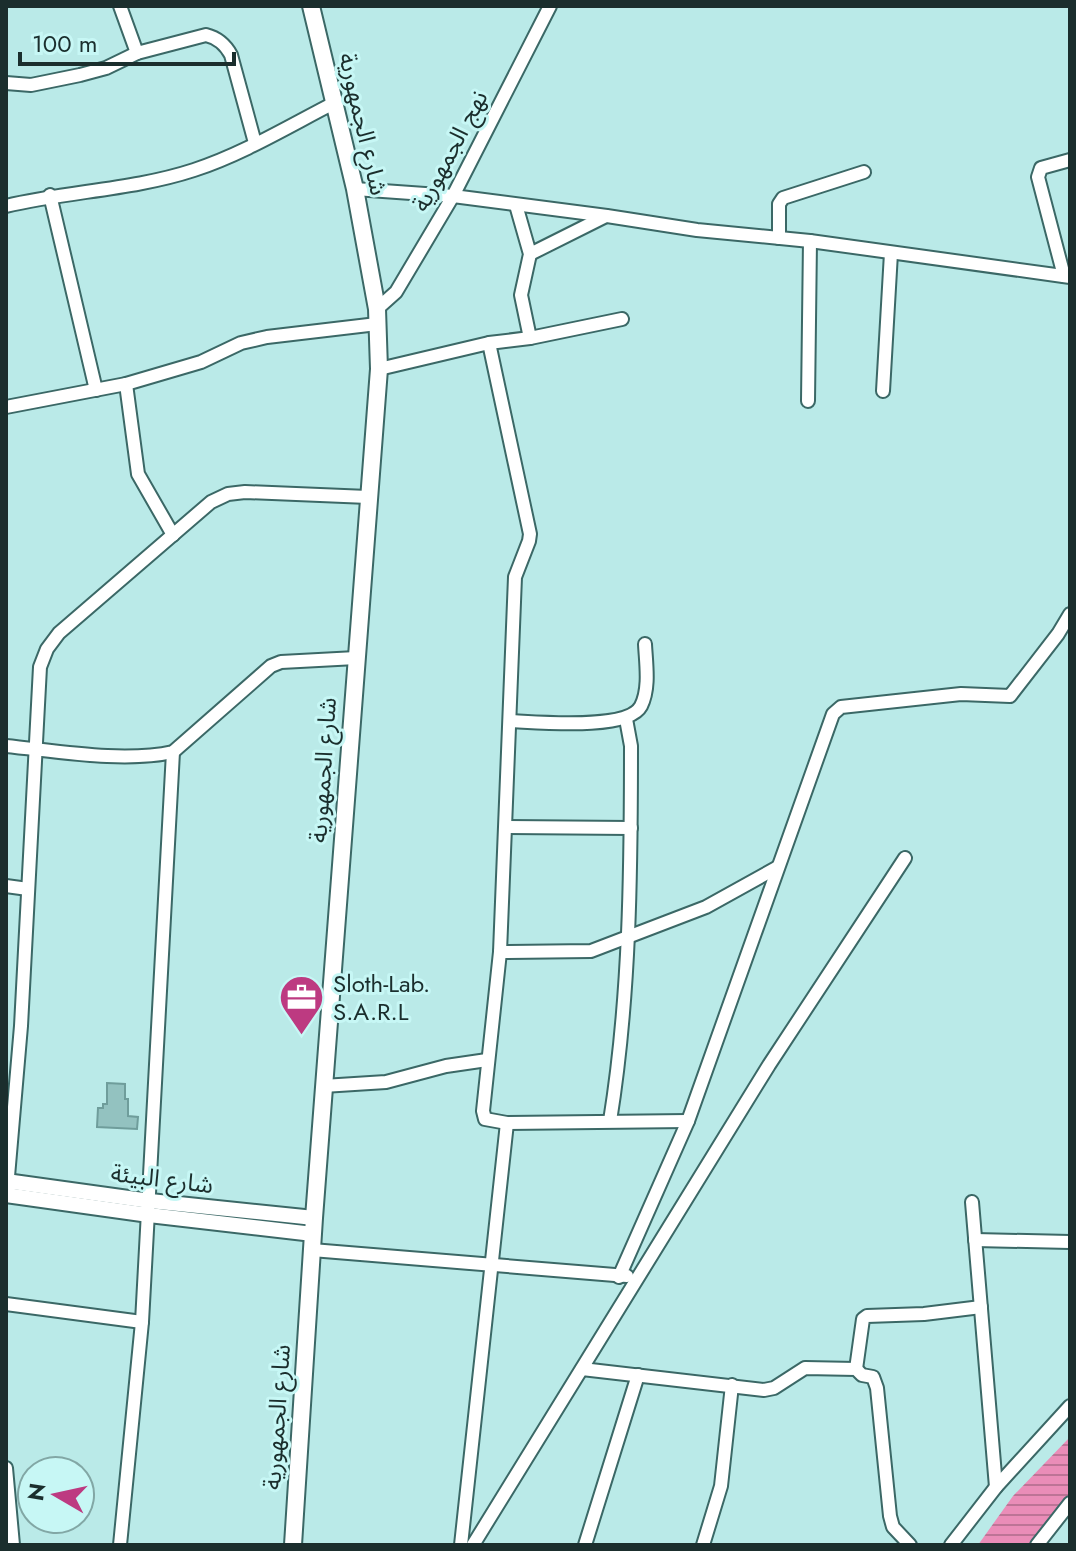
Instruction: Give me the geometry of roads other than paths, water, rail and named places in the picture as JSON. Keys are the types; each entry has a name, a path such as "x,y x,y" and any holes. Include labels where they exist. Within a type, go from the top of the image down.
{"main road":[{"name":"شارع الجمهورية","path":"293,1545 323,1086 379,369 377,316 355,189 311,6"}],"street":[{"path":"120,6 137,53"},
{"name":"نهج الجمهورية","path":"377,316 396,292 453,196 550,6"},
{"path":"6,83 31,85 80,75 106,68 137,53 206,35 215,37 231,55 255,143"},
{"path":"6,206 50,195 127,186 195,170 334,103"},
{"path":"355,189 453,196 1067,277 1038,177 1041,168 1070,160"},
{"path":"779,238 779,204 783,198 864,172"},
{"path":"50,195 96,390"},
{"path":"516,205 530,254 521,295 530,338"},
{"path":"530,254 607,216"},
{"path":"808,401 810,241"},
{"path":"883,391 891,253"},
{"path":"6,407 126,384 208,359 241,343 377,316"},
{"path":"379,369 489,343 622,319"},
{"path":"489,343 530,534 515,577 500,952 487,1060 485,1119 507,1123 688,1121"},
{"path":"126,384 140,482 173,535"},
{"path":"7,1188 21,1026 40,667 47,649 59,633 211,502 228,494 245,492 368,497"},
{"path":"619,1277 688,1121 837,708 961,694 1010,696 1064,637 1070,614"},
{"path":"510,721 608,722 626,719 641,706 646,690 645,644"},
{"path":"6,746 113,755 173,752 271,666 281,662 356,658"},
{"path":"610,1121 622,1051 628,939 631,746 626,719"},
{"path":"120,1545 142,1322 173,752"},
{"path":"506,827 631,828"},
{"path":"473,1545 769,1065 905,858"},
{"path":"500,952 591,951 706,907 778,867"},
{"path":"6,886 28,889"},
{"path":"6,1024 21,1026"},
{"path":"323,1086 394,1080 446,1066 487,1060"},
{"path":"461,1545 507,1123"},
{"name":"شارع البيئة","path":"7,1188 313,1234"},
{"path":"972,1202 996,1487"},
{"path":"313,1234 490,1267 619,1277 640,1275"},
{"path":"975,1240 1069,1246"},
{"path":"6,1304 142,1322"},
{"path":"856,1369 859,1330 867,1316 924,1314 981,1307"},
{"path":"582,1369 769,1389 805,1368 856,1369 875,1380 890,1516 893,1527 910,1545"},
{"path":"585,1545 638,1375"},
{"path":"703,1545 721,1486 732,1385"},
{"path":"951,1545 996,1487 1070,1406"},
{"path":"6,1468 13,1545"},
{"path":"1037,1545 1070,1503"}],"place":[{"name":"Sloth-Lab. S.A.R.L","path":"302,1037"}]}
